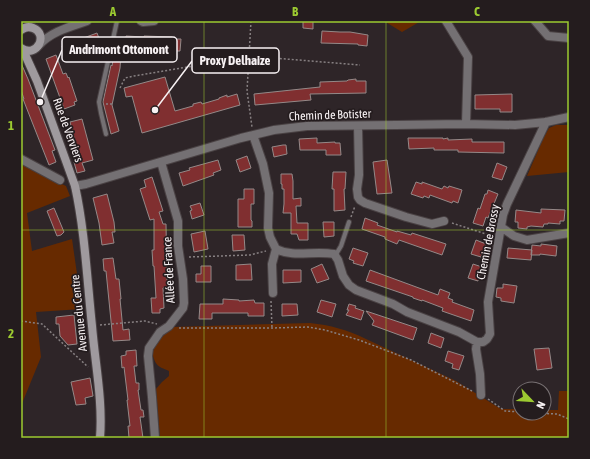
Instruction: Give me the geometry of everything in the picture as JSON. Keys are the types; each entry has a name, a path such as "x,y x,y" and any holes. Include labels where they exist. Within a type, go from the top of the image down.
{"street":[{"path":"22,49 27,51 37,47 54,33 86,21"},
{"path":"141,21 154,21"},
{"path":"446,21 468,57 466,124"},
{"path":"535,21 548,36 569,38"},
{"path":"23,27 35,29 38,32 54,33"},
{"name":"Rue de Verviers","path":"37,81 34,58 40,40 38,32"},
{"name":"Rue de Verviers","path":"22,49 37,81 75,186"},
{"name":"Chemin de Botister","path":"75,186 274,130 307,126 466,124 515,125 546,122 569,117"},
{"name":"Chemin de Brossy","path":"477,342 483,342 490,334 488,302 506,204 546,122"},
{"path":"358,126 359,175 357,189 359,199 365,203 432,224 444,221"},
{"path":"253,135 263,164 269,193 268,228 270,237 276,249 272,264 273,293"},
{"path":"21,159 60,180"},
{"name":"Allée de France","path":"155,438 148,356 149,348 160,332 169,326 183,308 184,303 183,278 178,246 178,221 161,162"},
{"name":"Avenue du Centre","path":"75,186 78,198 86,261 97,372 100,438"},
{"path":"501,227 514,236 528,240 569,233"},
{"path":"276,249 296,254 325,252 334,254 338,260 343,276 349,285 356,290 459,332 477,342 476,349 480,374 481,395"}],"lane":[{"path":"106,134 99,102 117,21"},
{"path":"335,256 341,246 349,222"}],"path":[{"path":"251,21 247,91 253,135"},
{"path":"120,88 125,78 249,56 360,65"},
{"path":"349,222 359,199"},
{"path":"444,221 499,238"},
{"path":"180,257 250,255 276,249"},
{"path":"272,328 271,297 273,293"},
{"path":"21,321 42,324 86,366 97,372"},
{"path":"92,325 145,321 177,328 308,327 325,330 359,340 411,360 481,395 505,411 512,411"},
{"path":"552,414 557,414 569,419"}],"shaded area":[{"path":"384,21 421,21 402,32"},
{"path":"556,125 569,125 569,172 527,176 549,128"},
{"path":"21,164 66,186 70,196 27,213 32,251 72,239 82,309 36,312 41,357 21,406"},
{"path":"310,323 339,328 456,381 501,409 512,409 512,421 552,421 552,410 558,410 559,391 569,391 569,438 160,438 156,389 169,376 169,371 158,365 152,353 157,341 172,327"}],"building":[{"path":"303,21 313,21 313,29 303,28"},
{"path":"322,31 350,32 368,35 367,46 358,44 321,43"},
{"path":"97,33 102,46 90,50 93,56 86,59 85,57 81,58 80,55 65,57 62,46"},
{"path":"126,36 172,37 172,39 181,39 180,51 171,51 171,49 162,48 125,47"},
{"path":"114,53 121,53 120,68 112,105 119,131 111,134 103,102"},
{"path":"56,55 63,74 66,73 68,78 69,77 77,101 74,102 75,105 64,109 46,59"},
{"path":"21,63 55,150 52,151 56,162 49,165 23,99 21,90"},
{"path":"165,77 175,111 193,106 193,104 201,102 202,104 227,95 227,97 237,94 240,105 142,133 132,96 126,97 124,88"},
{"path":"356,79 356,81 366,81 366,93 310,94 311,100 255,105 254,94 320,87 320,82 347,81"},
{"path":"512,94 512,112 500,112 500,109 475,109 475,95"},
{"path":"82,119 93,160 82,163 85,171 77,173 74,162 80,161 70,122"},
{"path":"317,138 317,143 340,143 341,155 326,155 326,150 300,150 299,139"},
{"path":"408,138 448,138 448,140 472,139 472,142 504,142 504,153 458,152 458,150 434,150 434,148 409,149"},
{"path":"286,145 287,154 274,157 272,147"},
{"path":"247,156 251,168 240,172 236,160"},
{"path":"218,160 221,170 213,173 214,175 183,186 179,173 190,170 189,168"},
{"path":"387,160 392,193 377,194 373,162"},
{"path":"497,163 507,167 502,180 492,177"},
{"path":"333,172 346,172 344,189 345,210 334,211 334,189 332,189"},
{"path":"281,174 292,174 293,199 301,198 301,206 296,206 297,223 308,223 308,240 299,240 297,234 291,234 291,213 283,213 284,189 282,189 281,184"},
{"path":"152,177 163,211 159,212 163,224 166,224 167,280 170,280 170,287 163,288 164,308 160,309 160,313 152,313 151,298 156,298 152,250 154,250 154,219 150,220 140,189 146,187 144,180"},
{"path":"416,182 422,184 422,182 442,189 444,186 448,188 449,186 462,190 458,203 453,201 452,203 430,195 429,198 424,196 423,198 411,194"},
{"path":"244,189 254,189 254,204 251,204 252,227 238,227 238,199 244,199"},
{"path":"488,190 498,194 483,226 473,223 478,208 480,209 485,194 487,194"},
{"path":"107,194 114,222 115,232 112,232 114,243 102,245 93,198"},
{"path":"200,203 204,215 192,219 190,211 192,210 190,206"},
{"path":"54,208 64,232 57,236 47,211"},
{"path":"541,209 565,210 564,221 560,221 560,224 544,224 543,227 531,226 527,227 527,229 518,228 518,222 515,222 516,210 541,213"},
{"path":"365,218 378,223 377,225 397,232 411,235 412,233 446,244 442,255 399,240 397,244 385,239 385,237 362,229"},
{"path":"323,222 334,222 334,236 324,237"},
{"path":"205,231 208,249 194,252 191,234"},
{"path":"232,235 244,235 245,250 233,251"},
{"path":"476,240 486,244 481,257 471,254"},
{"path":"541,244 557,246 556,256 540,254 531,255 532,245 541,246"},
{"path":"353,248 368,253 363,266 353,263 354,261 349,259"},
{"path":"508,248 532,250 531,260 507,258"},
{"path":"113,258 116,279 119,279 123,330 129,329 130,340 113,341 106,271 104,271 103,259"},
{"path":"251,264 252,280 236,280 236,265"},
{"path":"322,264 329,279 317,283 311,269"},
{"path":"473,264 482,267 478,281 468,278"},
{"path":"201,266 211,266 211,282 196,282 196,274 201,274"},
{"path":"283,270 301,270 301,282 283,283"},
{"path":"370,270 438,295 440,289 450,293 448,298 453,300 452,302 474,310 471,321 442,311 443,308 422,300 366,281"},
{"path":"503,284 517,286 514,303 501,301 501,298 496,297 497,288 503,288"},
{"path":"223,299 239,301 254,300 255,303 264,303 264,316 248,316 248,313 212,313 212,319 199,319 200,304 223,304"},
{"path":"321,300 336,304 332,317 317,312"},
{"path":"282,304 297,304 298,315 282,316"},
{"path":"349,304 364,311 361,320 346,315 349,310 347,310"},
{"path":"366,311 417,328 413,340 372,325 374,321"},
{"path":"74,315 77,344 68,345 60,336 59,324 56,324 56,317"},
{"path":"431,333 444,338 441,348 428,343"},
{"path":"549,348 552,368 537,370 534,349"},
{"path":"136,350 137,366 134,366 136,383 139,383 138,390 141,410 143,410 144,417 140,417 143,438 129,438 128,426 130,426 128,400 124,367 122,368 121,356 126,355 126,351"},
{"path":"448,351 464,356 459,370 452,368 453,364 445,361"},
{"path":"90,378 93,396 85,398 86,404 76,405 71,382"}],"place":[{"name":"Andrimont Ottomont","path":"40,102"},
{"name":"Proxy Delhaize","path":"155,110"}]}
